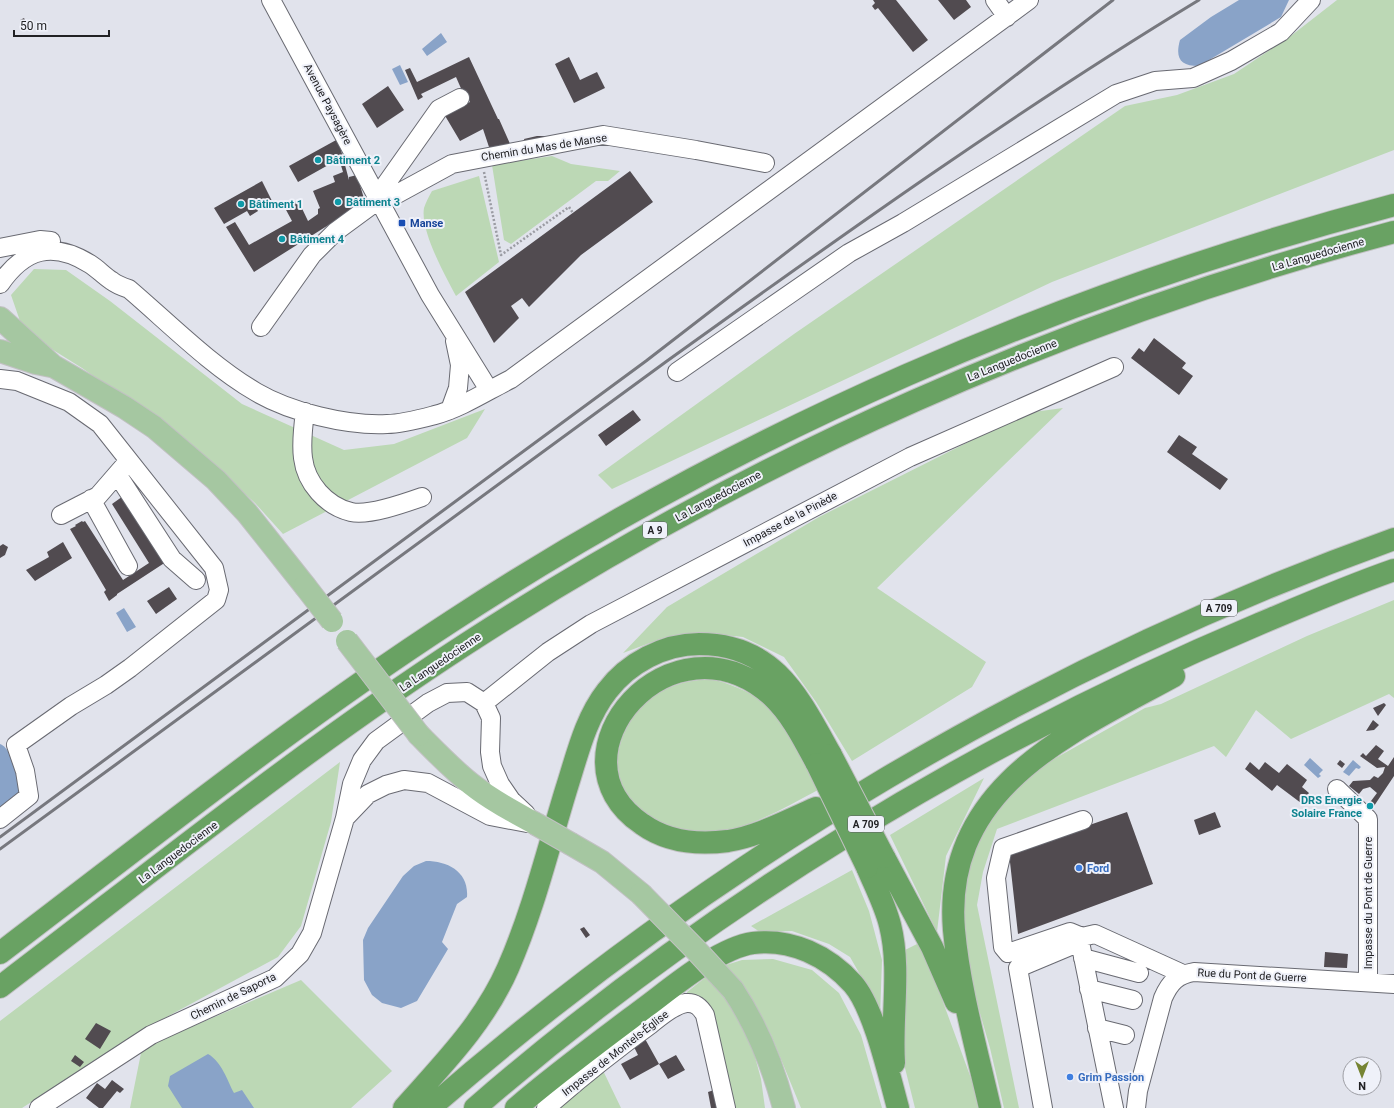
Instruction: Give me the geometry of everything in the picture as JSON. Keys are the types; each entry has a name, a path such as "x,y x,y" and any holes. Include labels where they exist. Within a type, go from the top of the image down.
{"highway":[{"name":"A 9","path":"0,953 350,690 453,620 516,581 573,546 687,482 788,430 866,393 1015,329 1082,303 1241,248 1394,205"},
{"name":"La Languedocienne","path":"0,987 363,713 514,614 681,516 816,446 924,396 1025,354 1125,316 1208,288 1394,232"},
{"name":"A 709","path":"430,1108 548,1010 651,932 764,854 880,782 992,718 1147,641 1248,595 1394,539"},
{"name":"A 709","path":"475,1108 590,1014 676,951 786,874 877,817 993,751 1118,687 1223,639 1394,570"},
{"path":"990,1108 955,940 954,895 958,871 967,842 981,816 996,795 1024,766 1065,737 1298,608"},
{"path":"404,1108 463,1042 481,1018 500,985 528,916 577,754 601,699 614,682 628,669 654,654 684,645 714,645 745,653 764,663 785,680 800,700 824,760 876,862 932,947 977,1051"},
{"path":"824,760 771,696 743,677 724,670 703,668 670,674 652,683 635,696 617,720 610,738 606,758 608,777 614,793 630,815 646,827 664,836 698,842 730,840 765,830 880,782"},
{"path":"876,862 893,944 892,1040 898,1108"},
{"path":"516,1108 585,1052 693,972 741,946 753,943 774,942 809,950 832,964 853,984 866,1008 880,1043 898,1108"}],"main road":[{"path":"0,318 53,366 124,406 180,448 216,480 247,513 420,734 439,756 471,784 490,798 602,862 641,894 696,950 732,990 757,1030 774,1074 784,1108"},
{"path":"0,351 36,363 53,366"},
{"path":"767,1056 775,1108"}],"street":[{"name":"Avenue Paysagère","path":"271,0 381,198 430,295 489,390"},
{"path":"995,0 1007,17"},
{"path":"0,284 13,266 21,260 46,251 61,251 79,258 91,265 112,282 129,290 222,368 256,392 289,408 348,421 387,424 436,415 450,410 511,379 1029,0"},
{"path":"677,372 848,253 903,224 1116,94 1155,81 1194,78 1231,61 1281,32 1311,0"},
{"path":"261,327 312,255 335,232 381,198 386,184 439,109 460,98"},
{"name":"Chemin du Mas de Manse","path":"381,198 397,194 452,164 603,135 765,163"},
{"path":"0,248 40,240 76,243 95,254 119,274 129,290"},
{"name":"Avenue Paysagère","path":"450,410 458,388 460,365 454,334"},
{"name":"Impasse de la Pinède","path":"484,703 548,652 591,624 910,457 1114,367"},
{"path":"0,379 17,381 69,402 100,424 214,568 219,590 216,600 118,676 71,706 16,746 25,771 29,796 0,819"},
{"path":"305,412 303,459 314,488 328,501 351,512 390,508 422,497"},
{"path":"61,515 98,496 129,460"},
{"path":"117,474 172,560 196,580"},
{"path":"91,499 128,566"},
{"name":"Chemin de Saporta","path":"39,1108 151,1036 275,978 300,954 312,933 345,818 352,784 362,760 376,741 428,703 446,693 467,692 484,703"},
{"path":"484,703 491,718 490,752 492,766 497,778 512,800 536,824"},
{"path":"345,818 368,794 386,785 404,780 428,783 490,816 536,824"},
{"name":"Impasse du Pont de Guerre","path":"1337,788 1368,819 1368,982"},
{"path":"1083,820 1003,848 996,878 1002,947 1008,953 1070,932 1082,946 1139,973"},
{"path":"1043,1108 1018,968 1082,946 1095,934 1183,974"},
{"path":"1082,946 1089,989 1114,1108"},
{"name":"Rue du Pont de Guerre","path":"1136,1108 1138,1091 1163,998 1168,986 1176,978 1183,974 1194,972 1394,984"},
{"path":"1089,989 1132,1000"},
{"name":"Impasse de Montels-Église","path":"546,1108 628,1041 674,1008 688,1003 694,1003 701,1008 705,1015 726,1108"},
{"path":"1097,1028 1125,1035"}],"path":[{"path":"477,171 484,170 501,255 569,207 573,213"}],"green space":[{"path":"1337,0 1394,0 1394,150 1052,282 612,489 598,475 794,334 1125,106 1177,95 1234,74 1292,35"},
{"path":"552,156 571,164 620,171 608,181 596,181 511,244 504,240 492,165"},
{"path":"479,176 499,262 456,296 429,240 424,218 424,208 432,191"},
{"path":"34,269 66,270 110,301 242,404 344,450 394,444 485,409 467,438 283,534 255,503 191,445 82,368 50,348 20,321 11,295"},
{"path":"1063,408 877,588 986,662 972,687 852,761 816,702 784,657 743,637 705,633 666,637 623,653 667,607 819,517 1026,413"},
{"path":"1394,600 1394,698 1389,694 1291,739 1256,710 1226,757 1214,746 997,829 983,872 977,905 1019,1108 1004,1108 990,1048 971,982 965,951 962,893 973,857 985,827 999,805 1016,788 1045,764 1145,708 1161,704 1307,636"},
{"path":"710,679 744,690 774,710 793,735 818,790 779,811 752,823 738,828 709,833 686,831 657,821 629,797 623,786 619,773 619,747 631,720 638,709 651,697 675,685"},
{"path":"340,762 331,822 301,926 278,957 148,1027 22,1108 0,1108 0,1021"},
{"path":"984,778 946,856 937,932 890,835"},
{"path":"852,870 869,911 882,960 880,1017 866,985 850,957 829,944 792,931 760,932 751,926"},
{"path":"921,942 972,1081 978,1108 915,1108 899,1044 903,951"},
{"path":"773,959 812,970 839,993 861,1035 882,1108 801,1108 771,1035 753,1002 726,965 742,960"},
{"path":"706,977 729,1002 748,1031 761,1079 765,1108 731,1108 708,1008 698,995 687,996 687,992"},
{"path":"301,980 392,1071 351,1108 130,1108 142,1048"},
{"path":"596,1056 621,1108 538,1108"}],"water":[{"path":"1239,0 1289,0 1281,17 1199,66 1183,63 1180,60 1178,52 1180,40 1211,17"},
{"path":"441,33 447,42 427,56 422,49"},
{"path":"400,65 408,82 400,85 392,69"},
{"path":"124,608 136,627 127,632 116,613"},
{"path":"0,744 9,752 18,768 20,797 0,813"},
{"path":"1310,758 1323,770 1319,774 1321,776 1318,778 1304,765"},
{"path":"1353,760 1361,767 1359,769 1356,768 1349,776 1343,772"},
{"path":"426,861 442,863 456,870 465,881 467,897 457,904 442,942 448,949 417,1001 401,1008 382,1003 372,995 364,980 363,940 368,928 403,876 414,866"},
{"path":"208,1054 221,1066 234,1093 242,1090 254,1108 182,1108 168,1086 170,1076"}],"building":[{"path":"873,0 896,0 928,40 913,52 878,8 875,10 872,6 875,3"},
{"path":"938,0 966,0 971,7 954,20"},
{"path":"24,18 27,24 24,26 20,20"},
{"path":"469,57 511,146 490,150 483,129 460,141 444,114 470,102 466,94 463,93 456,77 421,94 423,97 418,100 405,70 410,68 417,82"},
{"path":"569,57 580,80 597,72 605,88 574,103 555,64"},
{"path":"388,86 404,110 377,128 362,104"},
{"path":"537,136 547,136 547,139 525,143 524,139"},
{"path":"338,139 349,180 349,177 357,175 365,202 254,272 226,227 235,222 249,245 292,221 285,208 298,200 308,221 318,214 318,209 320,208 313,191 335,182 333,176 343,172 339,159 298,182 289,166"},
{"path":"630,171 653,202 581,255 529,307 522,298 511,306 519,318 494,343 465,292"},
{"name":"Bâtiment 1","path":"262,181 273,203 267,206 264,201 255,206 258,211 250,216 247,211 224,224 214,208"},
{"path":"1154,338 1186,363 1182,368 1193,376 1179,395 1131,358 1139,348 1144,352"},
{"path":"633,410 641,420 606,446 598,435"},
{"path":"1179,435 1197,447 1192,454 1228,479 1220,490 1167,452"},
{"path":"126,494 169,560 117,594 109,601 104,592 106,590 70,529 82,521 85,521 123,580 149,563 112,504"},
{"path":"63,542 72,558 35,581 26,570 49,557 47,552"},
{"path":"3,544 8,547 5,555 0,558 0,546"},
{"path":"169,587 177,599 156,614 147,601"},
{"path":"1384,703 1386,705 1378,716 1373,708"},
{"path":"1373,720 1379,725 1374,730 1366,731"},
{"path":"1376,745 1384,751 1378,759 1388,766 1394,757 1394,776 1370,812 1365,809 1377,793 1370,787 1363,789 1359,794 1349,786 1353,781 1370,780 1374,776 1378,778 1383,773 1385,767 1377,768 1360,756 1363,753 1366,756"},
{"path":"1340,760 1345,764 1342,768 1337,764"},
{"path":"1250,762 1259,770 1265,762 1279,773 1287,764 1307,780 1302,787 1309,793 1301,803 1277,785 1272,791 1245,769"},
{"name":"Ford","path":"1127,812 1153,884 1018,934 1009,853"},
{"path":"1215,812 1221,827 1199,835 1194,820"},
{"path":"584,927 590,935 586,938 580,929"},
{"path":"1325,952 1348,954 1347,968 1324,967"},
{"path":"96,1023 111,1031 100,1049 85,1039"},
{"path":"644,1037 659,1064 630,1080 621,1064 638,1055 633,1045"},
{"path":"75,1055 84,1062 80,1067 71,1061"},
{"path":"676,1055 685,1070 668,1079 659,1064"},
{"path":"112,1080 124,1089 120,1093 117,1091 103,1108 99,1108 86,1098 97,1083 105,1089"},
{"path":"714,1090 718,1108 711,1108 708,1092"}],"railway":[{"path":"0,837 646,361 1113,0"},
{"path":"0,849 583,422 798,267 996,130 1131,42 1199,0"}],"place":[{"name":"Bâtiment 2","path":"318,160"},
{"name":"Bâtiment 3","path":"338,202"},
{"name":"Bâtiment 1","path":"241,204"},
{"name":"Manse","path":"402,223"},
{"name":"Bâtiment 4","path":"282,239"},
{"name":"DRS Energie Solaire France","path":"1370,806"},
{"name":"Ford","path":"1079,868"},
{"name":"Grim Passion","path":"1070,1077"}]}
